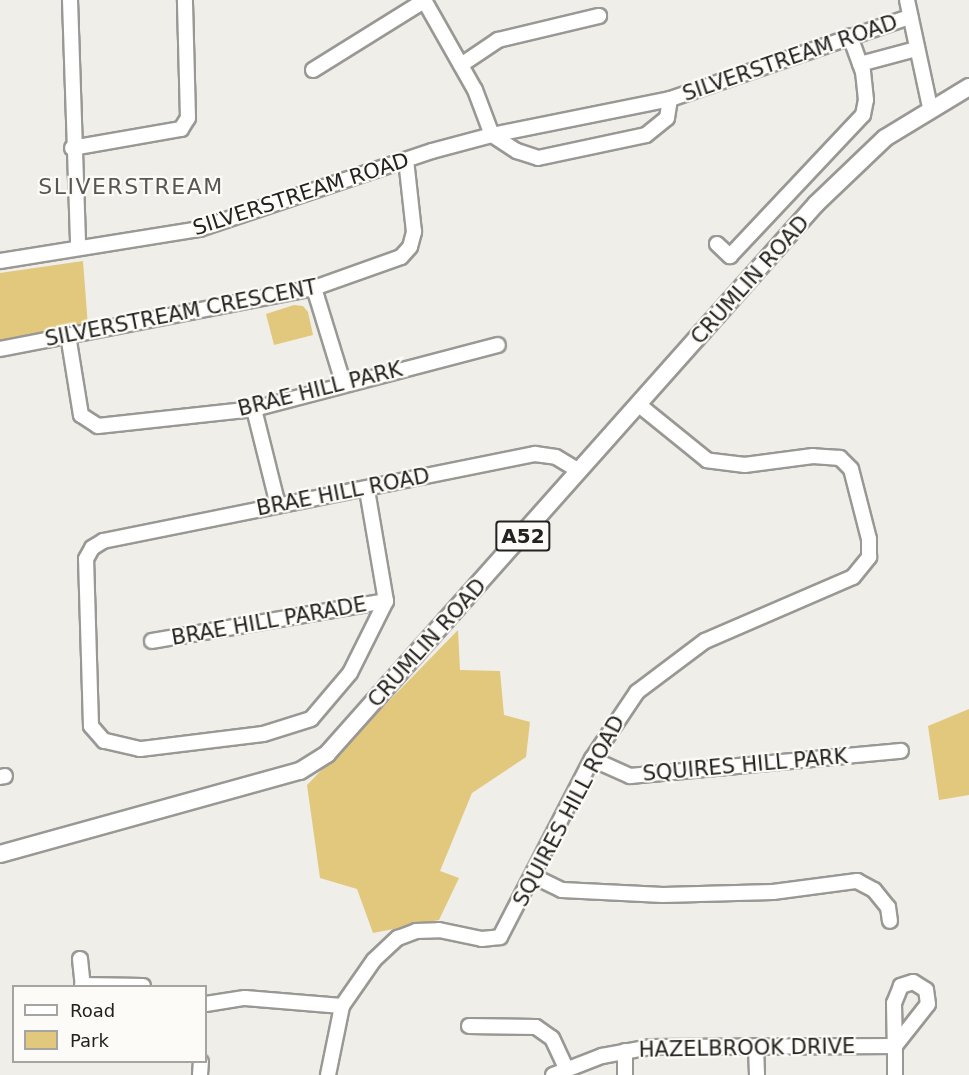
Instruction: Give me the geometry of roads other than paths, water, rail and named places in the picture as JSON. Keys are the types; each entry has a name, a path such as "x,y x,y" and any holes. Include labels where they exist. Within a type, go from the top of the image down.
{"main road":[{"name":"CRUMLIN ROAD","path":"0,854 300,771 327,754 816,204 885,138 930,107 969,87"}],"street":[{"path":"70,0 72,148 78,246"},
{"path":"72,148 181,129 188,118 185,0"},
{"path":"313,70 424,0 461,65 492,135"},
{"path":"907,0 930,107"},
{"path":"461,65 498,40 599,16"},
{"name":"SILVERSTREAM ROAD","path":"0,261 78,246 199,229 405,160 492,135 670,99 910,17"},
{"path":"717,244 730,256 862,115 866,100 860,64 850,36"},
{"path":"860,64 916,49"},
{"name":"SILVERSTREAM ROAD","path":"492,135 538,158 646,135 667,118 670,99"},
{"name":"SILVERSTREAM CRESCENT","path":"0,350 314,288 401,256 410,247 414,232 405,160"},
{"path":"314,288 343,382"},
{"name":"BRAE HILL PARK","path":"68,335 81,415 98,426 254,409 343,382 498,345"},
{"name":"SQUIRES HILL ROAD","path":"342,1006 374,960 398,938 416,931 439,930 482,939 500,937 592,759 637,692 668,666 705,640 853,577 869,557 869,539 851,469 840,458 813,456 745,465 707,460 639,405"},
{"path":"254,409 278,505"},
{"name":"BRAE HILL ROAD","path":"386,601 350,673 311,719 262,734 140,748 104,741 91,726 86,559 92,548 103,541 278,505 367,490 535,454 556,458 579,471"},
{"path":"367,490 386,601"},
{"name":"BRAE HILL PARADE","path":"152,641 386,601"},
{"name":"SQUIRES HILL PARK","path":"592,759 630,776 901,751"},
{"path":"532,876 562,890 642,895 773,892 857,881 874,890 888,907 890,921"},
{"path":"81,959 82,985"},
{"path":"207,1004 245,998 342,1006 328,1075"},
{"path":"468,1026 536,1027 552,1038 566,1068"},
{"name":"HAZELBROOK DRIVE","path":"553,1075 566,1068 625,1051 680,1046 895,1046 895,1075"},
{"path":"756,1046 756,1075"},
{"path":"625,1051 625,1075"}],"district":[{"name":"SLIVERSTREAM","path":"131,187"}]}
